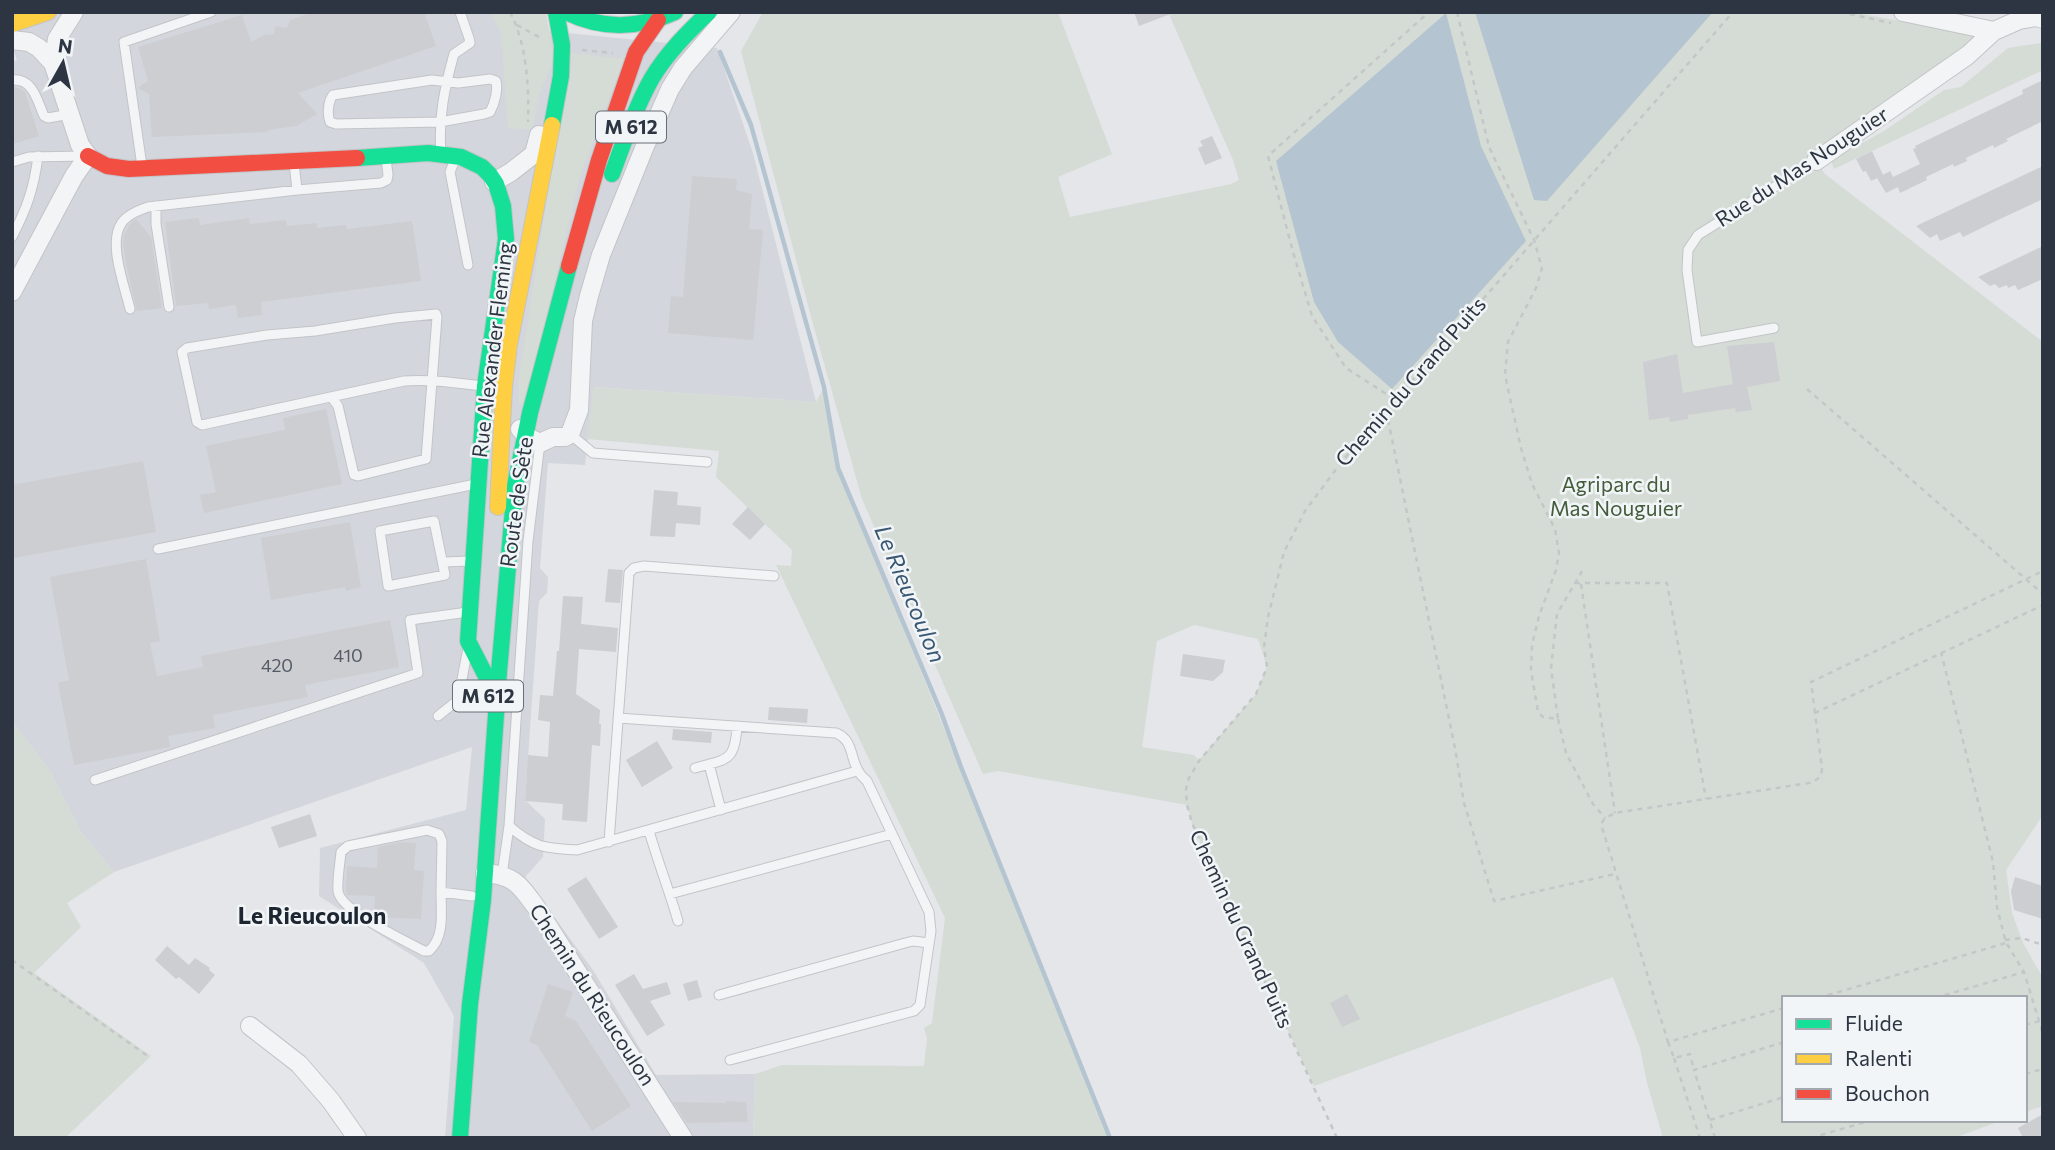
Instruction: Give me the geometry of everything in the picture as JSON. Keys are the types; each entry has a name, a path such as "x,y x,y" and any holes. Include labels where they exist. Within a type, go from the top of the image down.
{"main road":[{"path":"12,24 48,12"},
{"name":"Route de Sète","path":"470,1004 469,942 489,681 504,387 509,345 561,76 562,45 556,12"},
{"path":"566,12 589,22 612,27 643,25 675,12"},
{"name":"M 612","path":"572,251 586,240 648,87 665,60 709,12"},
{"name":"Route de Sète","path":"460,1138 470,1004 479,942 494,874 512,507 547,438 530,413 572,251 599,160 636,52 658,20"},
{"path":"88,156 108,166 142,167 449,154 474,162 494,182"},
{"name":"Rue Alexander Fleming","path":"468,641 485,386 506,239 502,198 494,182"},
{"path":"468,641 489,681"}],"street":[{"path":"53,63 57,39 74,12"},
{"path":"547,438 579,410 583,321 601,255 645,146 670,89 683,68 731,12"},
{"path":"1903,12 1994,31 2019,20 2036,17 2043,19"},
{"name":"Rue du Mas Nouguier","path":"1816,161 1968,55 1994,31"},
{"path":"12,40 29,42 53,63 80,145 88,156 74,176 12,292"},
{"path":"494,182 534,154 543,121 554,108"},
{"path":"504,387 512,398 515,421 547,438"},
{"path":"530,413 549,428 547,438"},
{"name":"Chemin du Rieucoulon","path":"494,874 521,887 536,907 683,1138"},
{"path":"250,1026 299,1064 358,1138"}],"lane":[{"path":"142,167 124,42 211,12"},
{"path":"460,12 470,43 454,54 446,81 440,122 449,154 468,265"},
{"path":"12,80 19,79 28,83 44,116 70,114"},
{"path":"446,81 496,81 497,87 490,112 440,122 330,122 330,99 333,95 404,83 446,81"},
{"path":"12,162 38,156 88,156"},
{"path":"12,237 34,184 38,156"},
{"path":"130,309 115,240 121,223 137,211 156,206 382,183 387,180 388,175 386,156"},
{"name":"Rue du Mas Nouguier","path":"1774,328 1697,342 1687,270 1688,250 1698,235 1816,161"},
{"path":"294,162 297,190"},
{"path":"156,206 156,224 169,307"},
{"path":"331,398 338,406 354,475 426,459 432,382 436,314 395,317 316,331 256,336 187,348 182,352 197,422 202,425 404,381 432,382 485,386"},
{"path":"494,874 509,826 528,541 547,438 593,453 707,462"},
{"path":"158,550 478,484"},
{"path":"434,522 443,562 445,576 388,586 380,531 434,522"},
{"path":"443,562 473,561"},
{"path":"609,842 629,573 634,568 644,566 774,576"},
{"path":"94,780 418,673 410,621 470,611"},
{"path":"438,716 458,700 468,641"},
{"path":"618,718 836,733 846,739 857,771 867,781 929,912 931,931 920,1005 914,1011 730,1060"},
{"path":"695,768 726,760 733,752 737,726"},
{"path":"709,764 721,810"},
{"path":"509,826 525,840 543,848 577,850 857,771"},
{"path":"427,830 439,834 442,841 441,892 440,934 434,946 429,951 424,951 372,923 342,901 338,893 341,852 348,846 427,830"},
{"path":"649,831 678,921"},
{"path":"670,894 892,834"},
{"path":"441,892 472,896"},
{"path":"719,995 913,941 929,943"}],"path":[{"path":"510,12 517,25 524,58 529,97 528,125"},
{"path":"1394,400 1346,368 1312,316 1268,156 1429,12"},
{"name":"Chemin du Grand Puits","path":"1457,12 1489,147 1534,240 1542,268 1536,288 1508,342 1504,375 1532,484 1555,529 1559,553 1532,645 1531,670 1538,712 1543,717 1558,719"},
{"name":"Chemin du Grand Puits","path":"1338,1138 1192,823 1187,805 1186,789 1189,778 1199,761 1256,694 1267,667 1264,647 1274,585 1284,552 1305,511 1343,460 1394,400 1733,12"},
{"path":"517,25 544,40 571,48 623,55 636,52"},
{"path":"1807,389 2043,594"},
{"path":"1386,410 1464,803 1494,901 1616,874"},
{"path":"1582,571 1557,614 1551,668 1566,753 1593,804 1605,818"},
{"path":"1700,1138 1601,824 1605,818 1615,813 1817,780 1822,769 1811,681 2043,571"},
{"path":"1575,583 1667,583 1706,799"},
{"path":"1581,583 1615,813"},
{"path":"1815,713 2043,605"},
{"path":"1941,652 1993,862 1997,906 2006,941 2024,972 2043,1034"},
{"path":"1825,996 2006,941 2022,938 2043,945"},
{"path":"12,960 149,1057"},
{"path":"1942,996 2024,972"},
{"path":"1668,1042 1782,1009"},
{"path":"2027,1024 2039,1021"},
{"path":"1694,1070 1782,1043"},
{"path":"1674,1058 1690,1054 1715,1138"},
{"path":"1710,1121 1782,1098"},
{"path":"1811,1138 1865,1122"}],"shaded area":[{"path":"12,12 500,12 508,27 717,48 753,153 816,402 594,387 585,465 548,463 540,568 548,577 547,593 539,601 525,800 545,819 543,857 525,877 593,970 656,1075 755,1074 753,1138 445,1138 454,1016 424,963 319,896 320,848 466,810 472,747 114,872 81,832 50,771 12,721 12,62 17,60 12,46"}],"green space":[{"path":"490,12 546,12 554,59 539,95 532,130 508,128 501,33"},
{"name":"Agriparc du Mas Nouguier","path":"763,12 1058,12 1112,154 1058,177 1070,217 1231,184 1239,180 1233,160 1168,12 1851,12 1977,35 1965,51 1816,161 1825,174 2043,342 2043,815 2006,870 2012,913 2023,943 2043,978 2043,1106 2027,1111 2027,996 1782,996 1782,1122 1998,1122 1954,1138 1663,1138 1640,1048 1613,977 1314,1086 1220,886 1192,823 1187,805 998,771 983,774 862,499 741,51","holes":["1194,625 1258,639 1267,667 1256,694 1199,760 1194,755 1142,747 1157,641"]},
{"path":"2041,43 2043,70 1834,169 1831,160 1884,131 1944,90 1961,87 2008,48"},
{"path":"570,53 624,59 580,176 524,408 518,401 519,377"},
{"path":"594,387 816,402 824,387 838,468 1057,1005 1108,1138 753,1138 755,1074 782,1065 924,1066 927,1038 924,1028 932,1023 945,918 776,565 791,566 792,550 716,477 719,451 587,439"},
{"path":"12,721 50,771 81,832 114,872 67,903 81,927 34,973 151,1056 65,1138 12,1138"}],"water":[{"path":"1475,12 1713,12 1547,201 1534,200"},
{"path":"1446,13 1481,146 1526,241 1392,389 1338,342 1314,302 1276,161"}],"building":[{"path":"313,12 424,12 436,46 298,93 317,114 296,126 268,132 152,137 149,94 138,88 148,81 138,47 242,15 251,42 264,35 274,34 275,26 287,28 290,20"},
{"path":"1134,12 1173,12 1173,13 1139,26"},
{"path":"2043,80 2043,121 1994,148 1993,145 1966,158 1967,161 1954,167 1953,164 1926,177 1927,180 1900,193 1898,187 1886,193 1877,178 1871,181 1866,171 1863,172 1856,159 1872,151 1883,175 1890,171 1893,177 1920,164 1913,149 1915,146 2023,94 2022,90"},
{"path":"12,87 25,92 39,136 12,144"},
{"path":"1212,136 1222,158 1205,165 1198,148 1203,146 1200,141"},
{"path":"2043,166 2043,199 1963,237 1960,232 1940,241 1937,234 1930,238 1916,226"},
{"path":"692,176 737,179 736,190 752,194 749,229 763,230 753,340 668,333 671,296 683,297"},
{"path":"199,218 200,225 249,218 250,224 286,220 287,226 317,223 317,228 346,225 347,229 412,221 421,281 261,302 262,315 238,318 236,305 209,309 208,303 176,306 165,222"},
{"path":"136,219 151,237 162,308 137,311 123,243 129,225"},
{"path":"2043,246 2043,279 2018,290 2015,285 2008,288 2007,285 1999,288 1995,284 1990,286 1978,277"},
{"path":"1774,342 1780,381 1747,387 1752,410 1736,412 1735,408 1688,415 1688,419 1670,422 1669,417 1649,420 1643,362 1677,354 1683,393 1733,384 1727,346"},
{"path":"326,409 342,484 204,513 200,495 216,492 206,446 285,430 283,418"},
{"path":"143,461 156,532 14,558 12,485"},
{"path":"654,490 678,492 677,505 701,507 700,525 676,523 675,537 650,536"},
{"path":"748,507 765,524 750,540 732,524"},
{"path":"350,522 361,587 346,591 345,587 271,600 261,538"},
{"path":"146,559 160,641 150,643 157,676 203,667 201,656 390,620 399,667 305,685 308,697 213,715 215,728 168,736 170,747 74,765 58,683 69,680 50,577"},
{"path":"608,569 623,570 620,603 605,602"},
{"path":"563,596 583,597 581,624 618,628 616,652 579,649 576,694 600,710 601,724 600,746 592,745 587,822 562,820 563,804 525,801 528,755 548,757 550,722 538,720 540,695 553,696"},
{"path":"1183,654 1225,660 1223,672 1213,681 1180,676"},
{"path":"769,707 808,709 807,723 768,720"},
{"path":"673,729 712,732 711,743 672,740"},
{"path":"657,741 673,768 642,787 626,760"},
{"path":"310,814 317,836 279,848 271,827"},
{"path":"402,842 416,843 414,870 424,871 421,919 375,917 375,896 347,895 347,866 377,868 378,847"},
{"path":"586,877 618,927 599,939 567,889"},
{"path":"2015,877 2043,886 2043,919 2014,910 2011,891"},
{"path":"167,946 189,965 195,958 215,975 199,994 179,977 176,979 155,960"},
{"path":"634,974 643,989 667,982 671,994 650,1001 665,1025 647,1036 615,985"},
{"path":"697,980 702,997 688,1001 683,984"},
{"path":"548,984 573,992 565,1016 576,1021 631,1106 592,1131 537,1045 529,1042"},
{"path":"1347,994 1360,1019 1342,1027 1330,1003"},
{"path":"673,1102 726,1103 746,1102 748,1122 687,1123"},
{"path":"2043,1114 2043,1138 2023,1138 2018,1128"}],"waterway":[{"name":"Le Rieucoulon","path":"720,52 751,125 824,387 838,468 941,712 1110,1138"}],"traffic: fast":[{"path":"552,125 561,76 562,45 556,12"},
{"path":"566,12 593,22 621,25 648,22 675,12"},
{"path":"612,174 635,113 652,78 671,51 709,12"},
{"path":"357,158 428,153 461,157 482,167 490,175 503,206 506,239 485,386 468,641 489,682"},
{"path":"460,1138 470,1004 483,900 515,485 530,413 569,266"}],"traffic: slow":[{"path":"12,24 48,12"},
{"path":"498,507 504,387 509,345 552,125"}],"traffic: jam":[{"path":"569,266 599,160 636,52 658,20"},
{"path":"88,156 107,166 129,169 357,158"}],"district":[{"name":"Le Rieucoulon","path":"312,916"}]}
